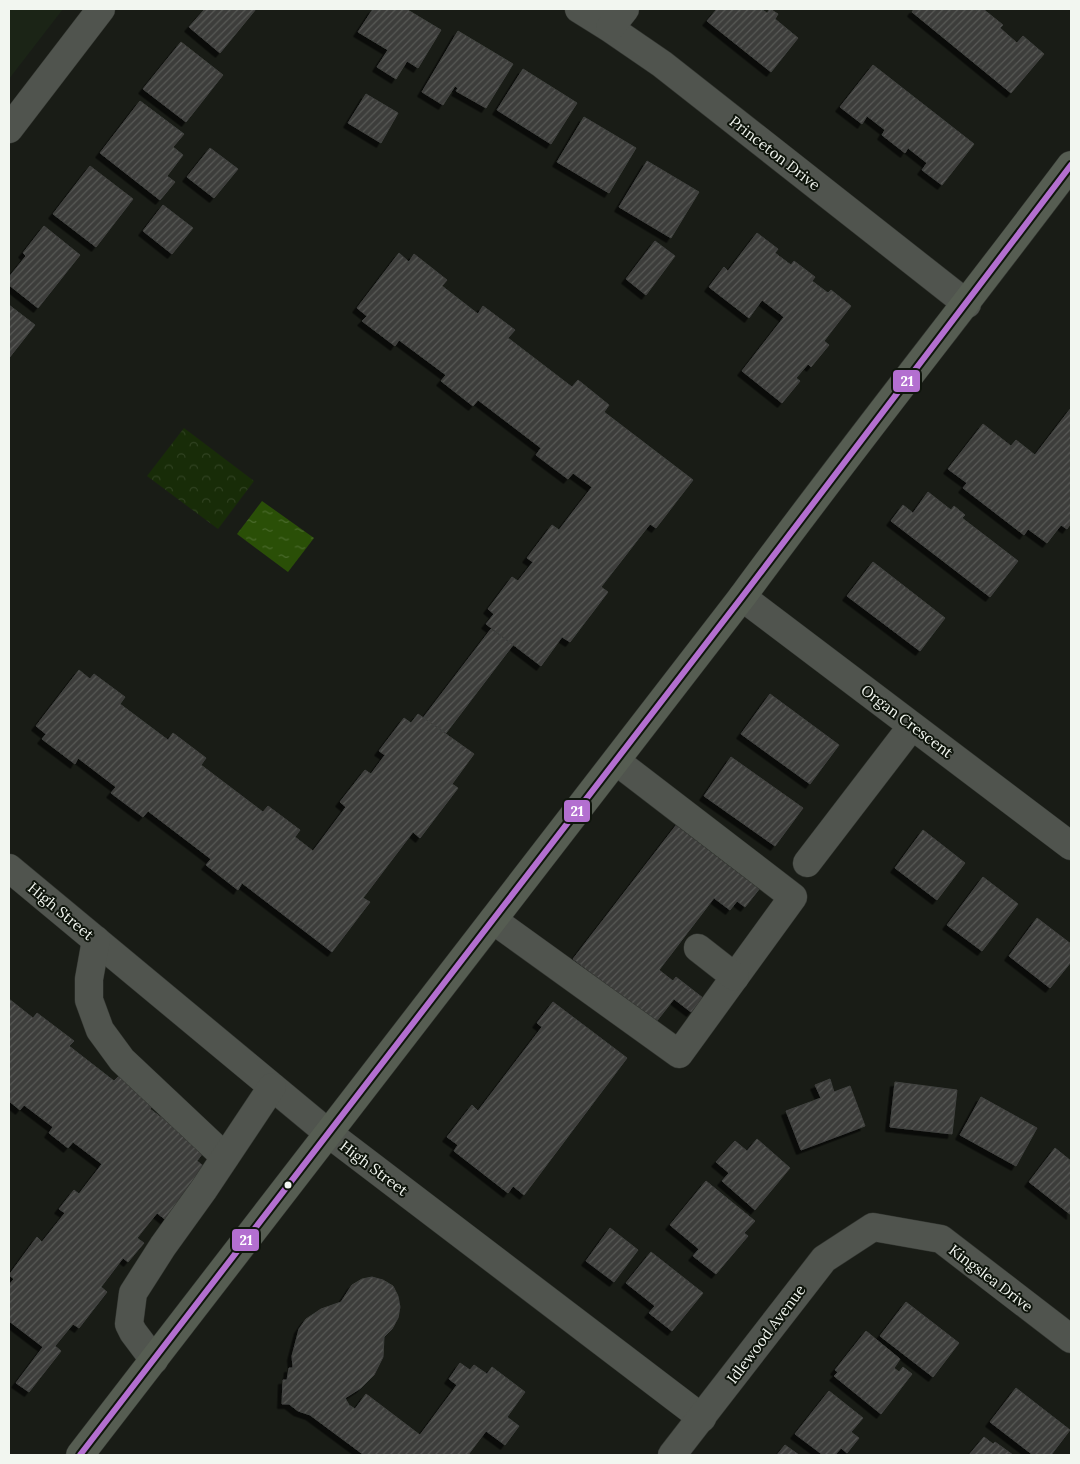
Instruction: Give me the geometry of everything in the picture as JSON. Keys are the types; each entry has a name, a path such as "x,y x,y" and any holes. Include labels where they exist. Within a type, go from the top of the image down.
{"main road":[{"path":"80,1455 742,597 800,518 967,304 1071,166"}],"street":[{"path":"9,129 101,9"},
{"name":"Princeton Drive","path":"579,9 617,18 678,77 967,304"},
{"name":"Organ Crescent","path":"742,597 1071,846"},
{"path":"807,863 912,726"},
{"path":"493,920 679,1054 793,897 616,760"},
{"name":"High Street","path":"9,868 328,1133 702,1418"},
{"path":"96,940 89,979 89,1000 100,1030 122,1060 225,1157"},
{"path":"698,948 735,977"},
{"path":"154,1360 129,1324 133,1294 163,1246 272,1087"},
{"name":"Idlewood Avenue","path":"672,1455 824,1259 873,1227"},
{"name":"Kingslea Drive","path":"873,1227 941,1239 1071,1339"}],"shaded area":[{"path":"9,9 63,9 9,79"}],"green space":[{"path":"184,428 254,481 218,529 147,476"}],"water":[{"path":"262,501 314,538 288,572 237,534"}],"building":[{"path":"205,9 256,9 220,53 189,27"},
{"path":"373,9 406,9 441,30 418,68 407,61 396,79 377,67 388,50 358,32"},
{"path":"717,9 761,9 767,13 770,9 778,14 775,19 798,38 771,72 707,21"},
{"path":"914,9 973,9 976,11 983,9 1003,25 1000,28 1017,43 1023,36 1044,54 1011,93 912,12"},
{"path":"458,31 513,64 486,108 456,91 458,88 455,86 443,105 422,92"},
{"path":"181,42 223,75 186,122 143,89"},
{"path":"873,65 974,144 942,185 922,170 927,163 908,148 905,153 882,135 885,130 867,116 862,124 840,107"},
{"path":"523,69 577,103 551,144 497,110"},
{"path":"366,94 398,113 381,143 348,123"},
{"path":"140,101 184,134 173,147 183,155 167,176 175,182 160,200 100,153"},
{"path":"584,117 636,148 609,193 557,162"},
{"path":"210,148 238,169 214,198 187,177"},
{"path":"647,161 699,192 671,238 619,207"},
{"path":"90,166 133,199 96,247 53,214"},
{"path":"163,205 193,228 172,254 143,231"},
{"path":"44,226 80,255 38,308 9,285 9,277 26,256 23,253"},
{"path":"757,233 778,249 775,253 791,265 794,261 815,277 812,281 828,293 831,290 851,306 824,341 829,345 811,367 808,364 796,378 800,381 782,403 742,371 784,317 762,300 749,318 709,287 724,267 728,271"},
{"path":"655,241 675,256 646,295 626,279"},
{"path":"399,253 409,262 414,254 447,280 442,286 478,314 483,306 515,330 508,338 572,387 578,380 609,405 604,412 693,480 656,528 650,524 601,587 608,592 570,642 562,637 541,666 486,624 494,614 488,609 512,577 518,581 533,562 527,558 552,525 559,530 592,487 573,473 568,479 536,455 541,448 478,400 473,406 441,381 446,375 399,340 395,346 362,321 367,316 357,308"},
{"path":"9,305 35,325 9,358"},
{"path":"1071,408 1071,523 1067,529 1061,525 1047,543 1028,529 1024,535 963,488 967,483 948,469 983,424 1011,446 1016,440 1035,455"},
{"path":"928,492 951,510 954,506 965,515 962,518 1018,561 990,597 891,521 903,505 913,513"},
{"path":"873,562 945,618 920,651 847,596"},
{"path":"491,629 513,645 446,733 423,718"},
{"path":"79,670 90,679 94,674 125,697 120,704 168,740 173,733 206,758 201,765 263,812 268,806 300,830 295,837 313,851 346,807 340,802 365,770 371,774 385,755 379,751 404,718 411,723 418,714 474,754 452,784 458,788 420,838 413,832 363,898 370,902 332,952 242,883 238,890 206,865 211,859 148,811 143,817 111,793 116,787 78,758 75,764 42,739 46,734 36,726"},
{"path":"770,694 839,745 810,784 741,734"},
{"path":"731,757 803,808 775,846 704,796"},
{"path":"681,819 764,883 745,907 737,901 730,910 714,898 659,970 673,981 676,977 703,998 691,1012 674,999 656,1022 573,959"},
{"path":"923,830 965,863 937,900 895,868"},
{"path":"983,877 1018,904 982,951 947,925"},
{"path":"1037,918 1071,944 1071,962 1050,988 1009,956"},
{"path":"9,999 33,1018 37,1013 74,1041 69,1046 114,1081 119,1076 155,1103 150,1109 205,1150 197,1161 211,1172 171,1224 157,1213 137,1238 144,1243 128,1262 123,1258 101,1287 107,1292 79,1328 73,1324 55,1346 61,1351 29,1392 16,1383 43,1347 9,1321 9,1285 14,1279 9,1275 37,1237 42,1242 65,1213 59,1209 74,1190 79,1194 102,1164 73,1142 68,1148 49,1133 53,1127 24,1105 20,1110 9,1101"},
{"path":"553,1002 627,1058 524,1195 513,1186 508,1193 454,1151 458,1145 447,1137 472,1105 478,1111 542,1027 537,1023"},
{"path":"830,1079 834,1092 850,1086 865,1126 801,1150 786,1111 821,1098 815,1085"},
{"path":"895,1082 957,1090 952,1134 890,1127"},
{"path":"981,1097 1037,1128 1016,1166 960,1135"},
{"path":"757,1139 790,1168 755,1210 722,1181 729,1173 716,1162 735,1141 747,1151"},
{"path":"1055,1148 1071,1161 1071,1215 1029,1182"},
{"path":"706,1181 755,1221 744,1233 748,1236 716,1274 693,1256 699,1249 670,1225"},
{"path":"610,1228 638,1250 614,1282 586,1261"},
{"path":"651,1252 703,1293 672,1331 649,1313 655,1306 626,1283"},
{"path":"372,1277 383,1280 393,1286 398,1296 400,1307 398,1318 392,1329 384,1337 383,1357 374,1375 361,1388 345,1398 349,1405 355,1409 366,1394 420,1435 457,1385 449,1379 460,1363 470,1370 474,1365 487,1374 492,1367 525,1392 507,1417 519,1426 505,1445 486,1431 468,1455 364,1455 310,1415 298,1411 289,1404 282,1404 283,1380 287,1380 289,1368 293,1368 292,1356 299,1329 306,1319 321,1309 341,1302 352,1285 362,1279"},
{"path":"906,1302 959,1343 933,1377 880,1336"},
{"path":"866,1331 900,1359 894,1368 899,1372 903,1367 912,1374 881,1414 834,1376 838,1372 835,1370"},
{"path":"1016,1388 1070,1430 1051,1455 1033,1455 990,1422"},
{"path":"829,1391 863,1418 851,1432 859,1438 847,1453 841,1448 835,1455 823,1455 795,1434"},
{"path":"984,1437 993,1444 995,1442 1013,1455 969,1455"},
{"path":"785,1445 799,1455 777,1455"}],"transit line":[{"name":"21","path":"80,1455 742,597 1071,165"}]}
